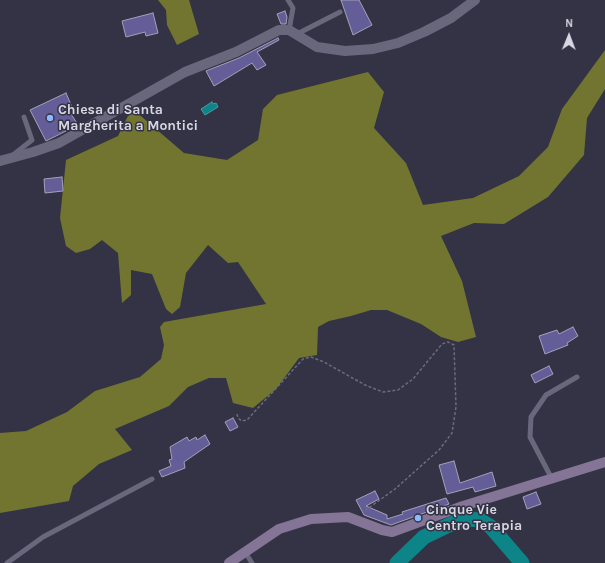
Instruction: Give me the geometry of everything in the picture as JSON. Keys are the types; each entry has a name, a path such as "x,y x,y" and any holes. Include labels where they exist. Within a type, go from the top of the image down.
{"street":[{"path":"0,161 53,145 185,72 236,52 279,30 292,32 317,47 346,51 373,49 398,43 424,32 450,18 476,0"},
{"path":"229,563 279,530 311,518 333,516 355,518 382,530 392,532 463,506 605,462"}],"lane":[{"path":"288,0 293,8 292,32 340,12"},
{"path":"11,157 32,140 24,117"},
{"path":"552,479 530,437 532,416 546,395 577,377"},
{"path":"7,563 43,537 152,479"},
{"path":"245,552 252,563"}],"path":[{"path":"237,414 238,418 242,421 247,420 303,359 311,357 324,362 365,385 383,392 398,390 413,379 442,344 448,342 454,344 456,407 452,434 440,450 395,489 355,518"}],"shaded area":[{"path":"158,0 189,0 199,34 177,45 167,25 166,10"},
{"path":"605,50 605,89 587,118 584,155 548,197 504,224 474,223 441,236 462,281 476,337 458,342 441,337 421,324 387,310 371,310 329,321 318,327 317,355 299,358 276,389 253,408 233,403 226,378 209,378 188,387 169,406 115,429 132,450 99,464 73,486 69,501 0,513 0,433 26,431 67,412 95,391 140,377 161,359 164,345 160,327 164,322 266,304 238,262 228,263 208,245 186,273 180,307 172,314 166,309 152,274 131,270 131,295 122,303 118,253 102,240 90,249 76,253 66,246 60,218 66,160 118,136 128,116 135,111 184,153 227,160 258,140 263,109 277,95 368,72 384,92 374,128 406,163 423,205 473,198 519,176 548,147 562,109"},
{"path":"212,102 213,104 216,103 218,107 205,115 201,109"}],"building":[{"path":"341,0 359,0 372,25 353,35"},
{"path":"285,11 287,17 286,24 281,24 277,14"},
{"path":"153,13 158,33 146,36 145,32 126,37 122,21"},
{"path":"278,38 279,40 257,52 266,65 257,70 252,63 214,86 206,71 239,58"},
{"path":"66,93 72,107 68,109 78,125 46,141 30,110"},
{"path":"62,177 63,191 45,193 44,179"},
{"path":"573,327 578,336 567,343 568,345 545,354 539,336 557,330 559,334"},
{"path":"549,366 553,374 535,383 531,375"},
{"path":"233,418 238,427 230,431 225,422"},
{"path":"205,435 210,444 184,462 185,468 162,477 159,471 171,466 169,460 172,459 170,447 187,437 189,441 196,437 197,440"},
{"path":"454,461 460,483 492,472 496,486 475,492 473,487 447,494 439,465"},
{"path":"375,491 379,499 366,506 387,515 387,519 403,514 402,512 446,498 449,504 391,525 364,515 356,500"},
{"path":"536,492 541,504 527,509 523,497"}],"waterway":[{"path":"397,563 424,537 451,524 468,519 480,520 491,527 522,563"}],"place":[{"name":"Chiesa di Santa Margherita a Montici","path":"50,118"},
{"name":"Cinque Vie Centro Terapia","path":"418,518"}]}
